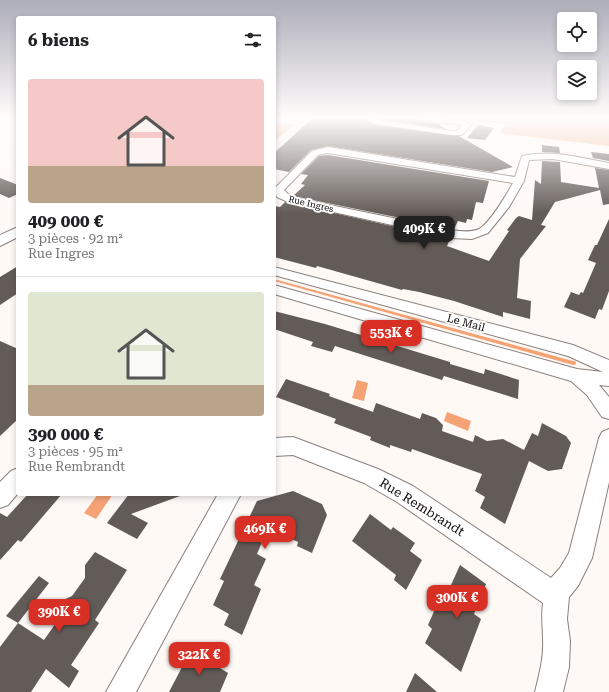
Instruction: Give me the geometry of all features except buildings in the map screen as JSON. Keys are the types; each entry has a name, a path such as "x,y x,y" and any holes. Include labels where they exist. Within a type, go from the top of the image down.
{"street":[{"name":"Rue Ingres","path":"328,150 520,181 504,207 484,231 472,236 451,234 288,199 281,195 279,190 315,153 328,150"},
{"path":"520,181 524,160 528,156 544,156 609,166"},
{"path":"0,240 16,232"},
{"name":"Le Mail","path":"276,272 573,351 609,367"},
{"name":"Le Mail","path":"276,290 577,376 609,379"},
{"name":"Le Mail","path":"577,376 593,390 609,410"},
{"path":"549,692 555,667 557,641 554,618 556,597 560,586 569,577 580,558 609,438"},
{"name":"Rue Rembrandt","path":"276,447 293,446 371,476 405,494 556,597"},
{"path":"0,497 16,480"},
{"path":"120,692 229,496"}],"shaded area":[{"path":"357,380 368,383 364,401 352,398"},
{"path":"447,412 471,421 468,431 444,421"},
{"path":"97,496 112,496 96,519 84,513"}],"waterway":[{"path":"276,281 573,363"}]}
